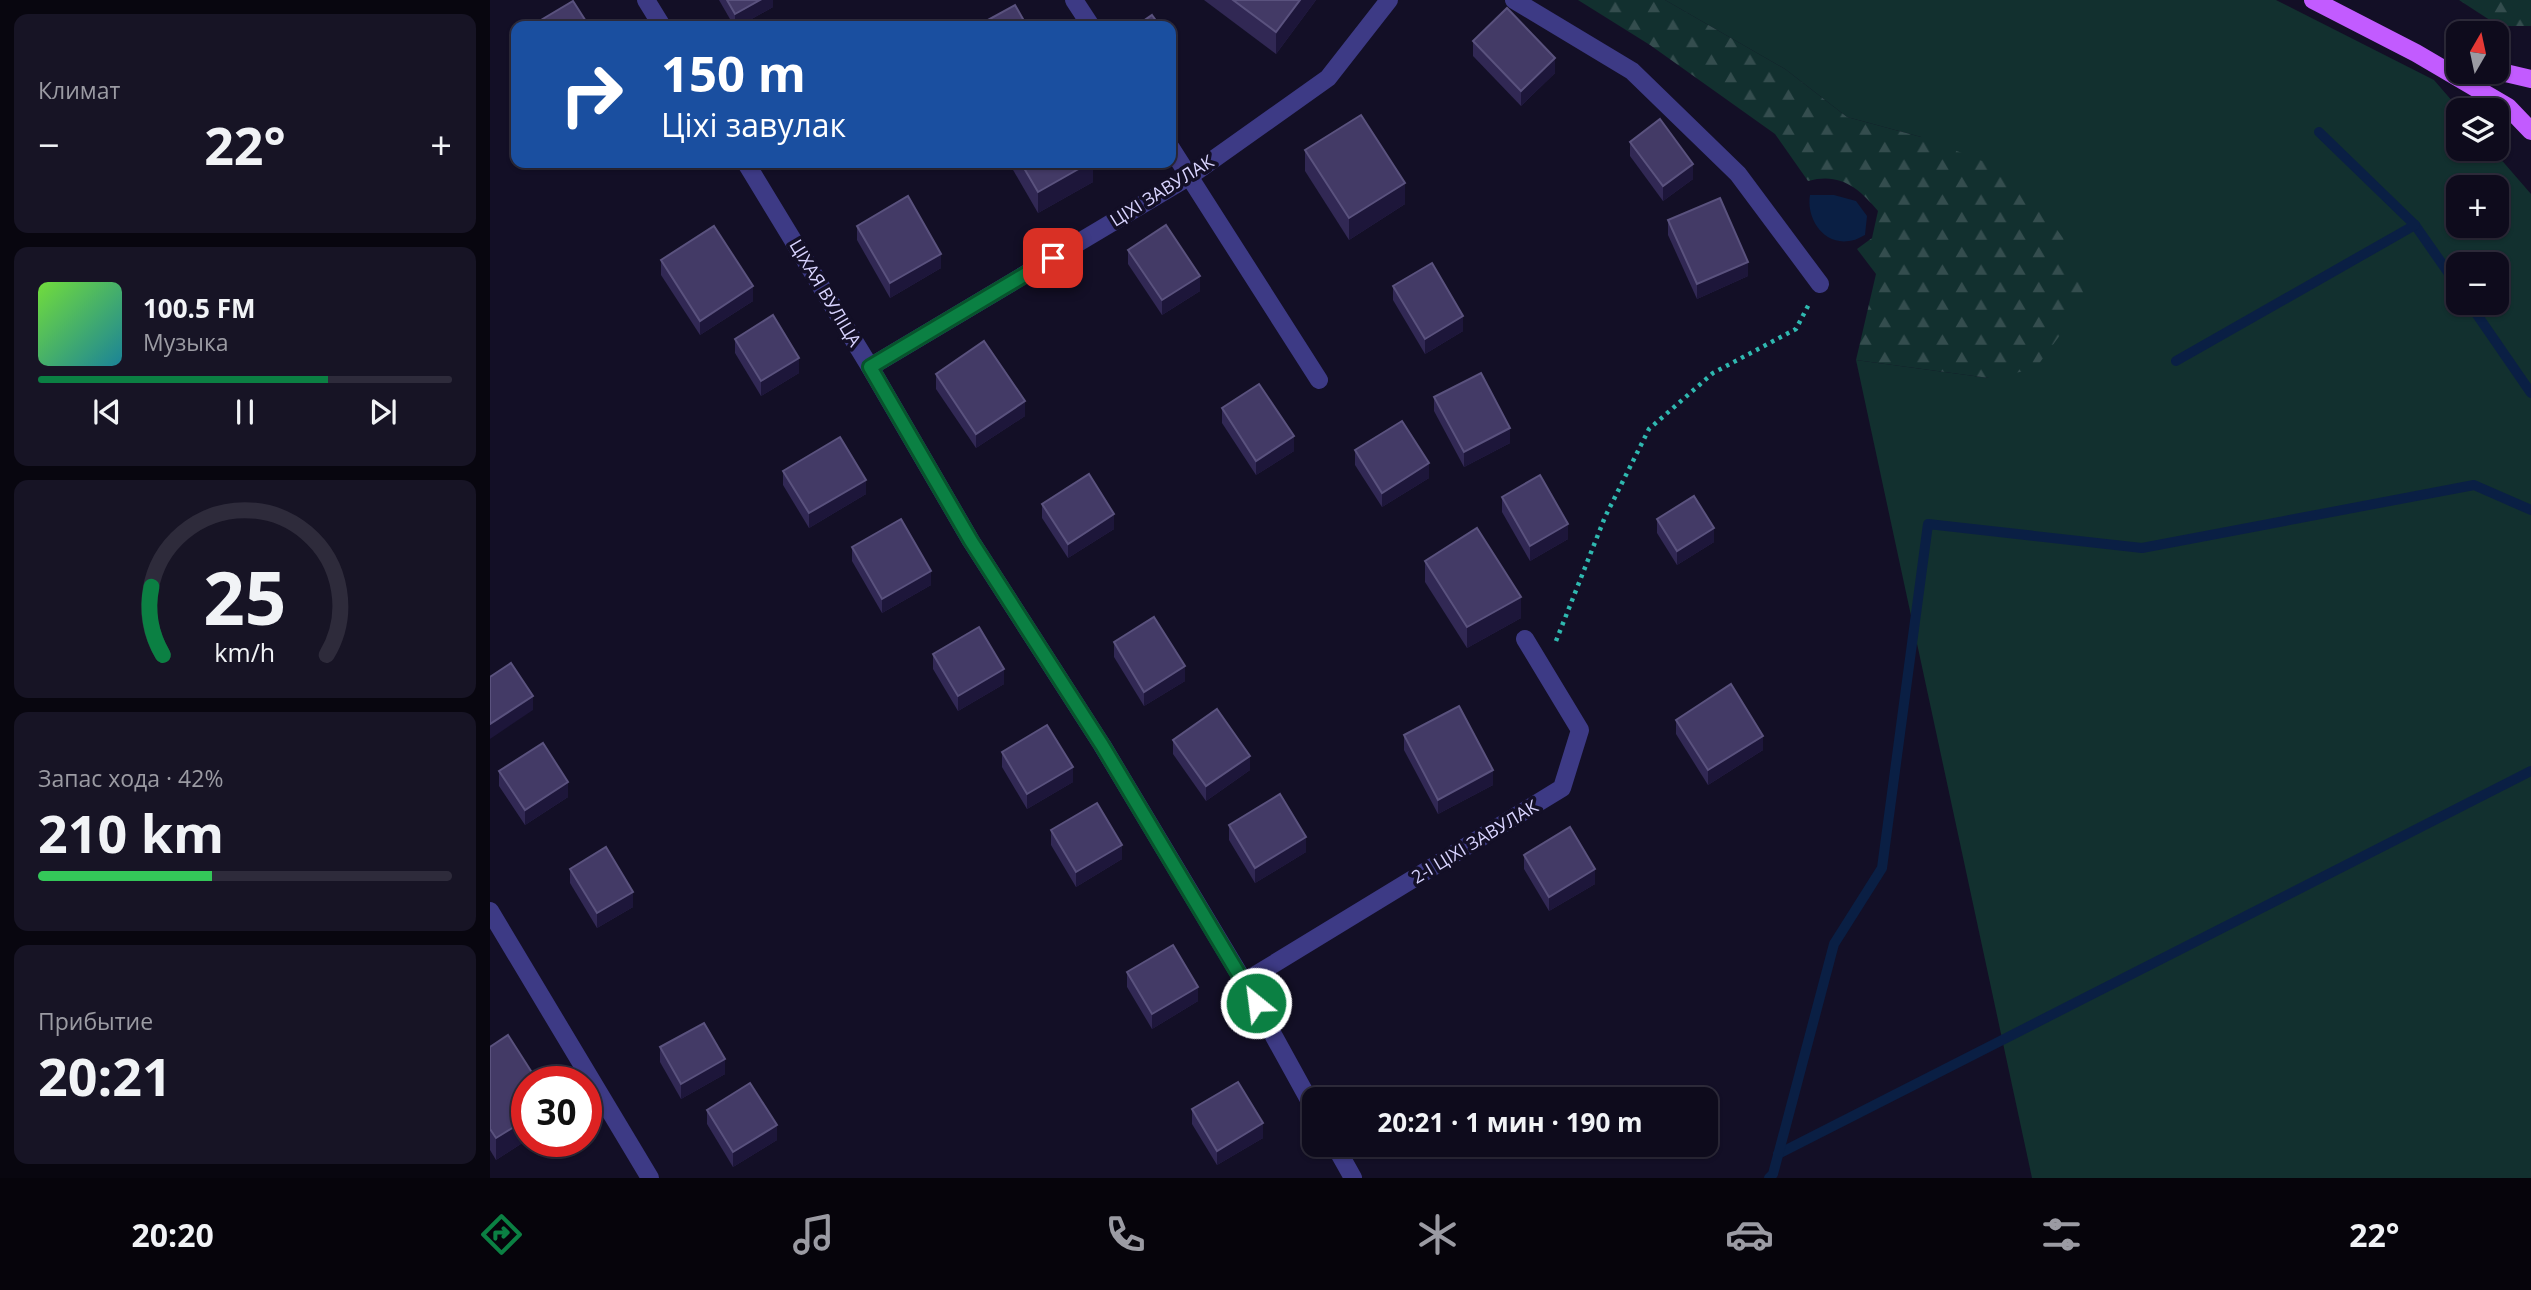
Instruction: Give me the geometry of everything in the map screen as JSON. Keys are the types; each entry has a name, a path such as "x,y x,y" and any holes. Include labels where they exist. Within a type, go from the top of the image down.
{"main road":[{"path":"2313,0 2416,52 2508,107 2531,131"},
{"path":"2416,52 2446,59"},
{"path":"2510,74 2531,79"}],"street":[{"path":"646,0 659,21"},
{"path":"1074,0 1088,21"},
{"name":"ЦІХІ ЗАВУЛАК","path":"870,367 1190,176 1328,78 1389,0"},
{"path":"1514,0 1632,71 1738,174 1821,285"},
{"path":"1176,155 1319,380"},
{"name":"ЦІХАЯ ВУЛІЦА","path":"749,168 870,367 971,541 1102,745 1244,982 1302,1087"},
{"name":"2-І ЦІХІ ЗАВУЛАК","path":"1244,982 1562,788 1580,730 1524,639"},
{"path":"490,911 650,1178"},
{"path":"1341,1157 1353,1178"}],"path":[{"path":"1544,671 1605,517 1649,429 1713,373 1796,329 1821,285"}],"green space":[{"path":"1578,0 1665,0 1785,69 1847,117 1921,137 2018,175 2063,238 2086,300 2035,369 1989,378 1856,360 1876,274 1857,249 1872,238 1878,211 1864,195 1839,180 1808,181 1775,134 1650,45"},
{"path":"1665,0 2276,0 2434,80 2450,98 2446,98 2446,161 2502,161 2531,194 2531,1178 2032,1178 1856,360 1989,378 1921,137 1847,117 1785,69"},
{"path":"2459,0 2531,0 2531,26 2510,26 2510,21 2491,21"}],"water":[{"path":"1810,195 1834,195 1856,201 1867,216 1865,235 1840,241 1824,234 1814,221 1809,204"}],"building":[{"path":"727,0 760,0 735,14"},
{"path":"1233,0 1300,0 1276,32"},
{"path":"573,1 586,21 539,21"},
{"path":"1015,5 1024,21 986,21"},
{"path":"1507,8 1555,58 1521,91 1473,41"},
{"path":"1152,15 1156,21 1143,21"},
{"path":"1361,115 1405,183 1349,218 1305,150"},
{"path":"1660,119 1693,164 1663,186 1630,142"},
{"path":"1024,168 1080,168 1038,192"},
{"path":"908,196 941,254 890,283 857,226"},
{"path":"1720,198 1748,262 1697,284 1668,220"},
{"path":"1166,225 1200,276 1162,300 1128,250"},
{"path":"714,226 753,286 700,321 661,260"},
{"path":"1432,263 1463,316 1425,339 1393,286"},
{"path":"773,315 799,358 761,381 735,339"},
{"path":"984,341 1025,401 976,434 936,374"},
{"path":"1481,373 1510,428 1464,452 1434,397"},
{"path":"1259,384 1294,436 1256,461 1222,408"},
{"path":"1402,421 1429,463 1382,493 1355,450"},
{"path":"840,437 866,480 809,513 783,471"},
{"path":"1089,474 1114,514 1068,544 1042,504"},
{"path":"1540,475 1568,524 1530,546 1502,497"},
{"path":"1694,496 1714,528 1677,551 1657,519"},
{"path":"901,519 931,571 882,599 852,547"},
{"path":"1477,528 1521,597 1467,627 1425,561"},
{"path":"1154,617 1185,666 1144,692 1114,642"},
{"path":"979,627 1004,669 958,696 933,654"},
{"path":"511,663 533,696 490,724 490,677"},
{"path":"1731,684 1763,736 1708,770 1676,720"},
{"path":"1459,706 1493,770 1438,800 1404,735"},
{"path":"1217,709 1250,756 1206,786 1173,740"},
{"path":"1047,725 1073,767 1027,794 1002,752"},
{"path":"543,743 568,782 525,810 499,771"},
{"path":"1280,794 1306,837 1255,868 1229,825"},
{"path":"1097,803 1122,845 1076,872 1051,830"},
{"path":"1570,827 1595,869 1549,897 1524,855"},
{"path":"606,847 633,892 597,913 570,869"},
{"path":"1173,945 1198,987 1152,1014 1127,972"},
{"path":"704,1023 725,1059 681,1084 660,1047"},
{"path":"508,1035 528,1066 511,1066 511,1129 496,1138 490,1129 490,1047"},
{"path":"1238,1082 1263,1123 1217,1151 1192,1109"},
{"path":"750,1083 777,1125 733,1152 707,1110"}],"waterway":[{"path":"2176,361 2415,225 2319,132"},
{"path":"2415,225 2446,269"},
{"path":"2477,315 2531,393"},
{"path":"1769,1178 1773,1174 1834,944 1882,868 1928,524 2142,548 2474,485 2531,510"},
{"path":"1778,1154 2531,771"}],"route":[{"path":"1053,258 870,367 971,541 1102,745 1256,1003"}]}
